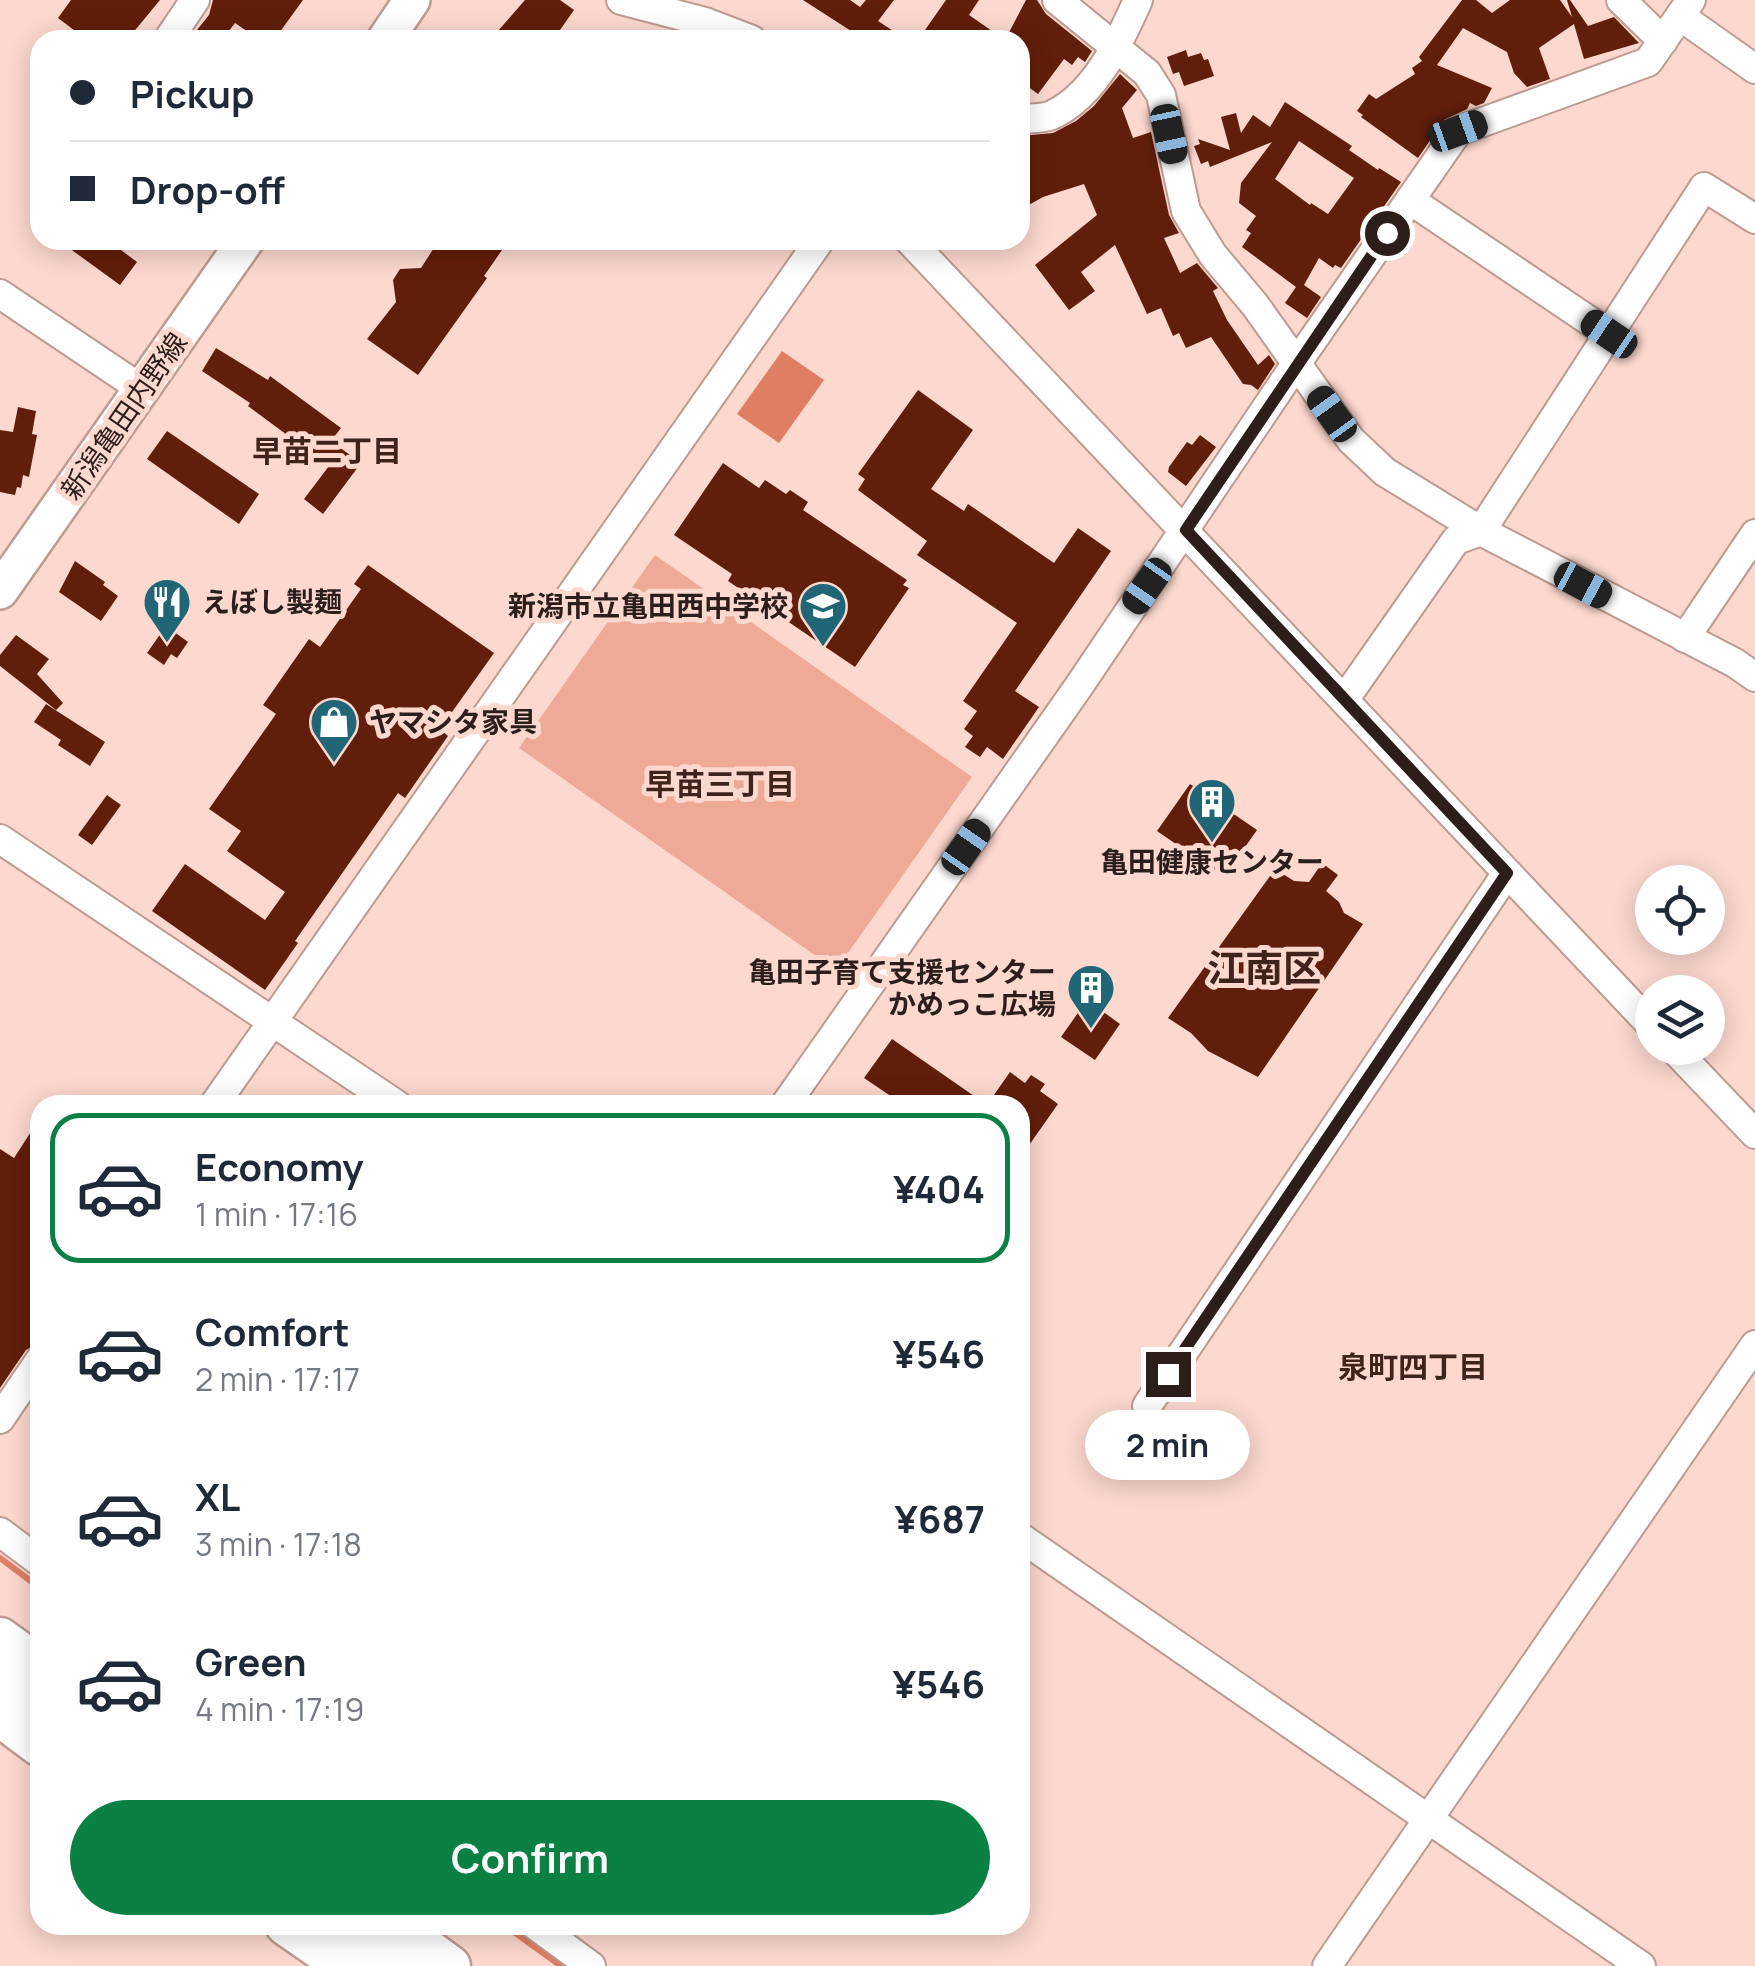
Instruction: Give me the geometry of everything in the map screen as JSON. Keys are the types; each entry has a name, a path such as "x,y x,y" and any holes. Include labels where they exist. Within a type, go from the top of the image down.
{"highway":[{"path":"0,1610 30,1632"},
{"path":"0,1638 30,1660"},
{"path":"0,1675 30,1697"},
{"path":"0,1716 30,1738"},
{"path":"300,1935 345,1966"},
{"path":"354,1935 396,1966"},
{"path":"408,1935 450,1966"},
{"path":"443,1935 484,1966"}],"main road":[{"path":"392,30 412,0"},
{"name":"新潟亀田内野線","path":"0,591 239,250"}],"street":[{"path":"175,30 195,0"},
{"path":"621,0 710,30"},
{"path":"685,0 712,30"},
{"path":"1056,0 1147,74 1161,94 1186,211 1212,255 1255,306 1351,440 1385,472 1481,531 1755,677"},
{"path":"1030,118 1049,117 1075,101 1116,48 1138,0"},
{"path":"1621,0 1663,41"},
{"path":"791,1095 1186,530 1458,131 1648,62 1686,8 1755,69"},
{"path":"1344,700 1456,540 1481,531 1704,187 1755,219"},
{"path":"1410,200 1609,334"},
{"path":"221,1095 813,250"},
{"path":"920,250 1635,1008"},
{"path":"0,294 142,390"},
{"path":"1685,638 1755,534"},
{"path":"0,839 383,1095"},
{"path":"1148,1406 1507,873"},
{"path":"1689,1065 1755,1134"},
{"path":"1327,1966 1755,1346"},
{"path":"0,1418 30,1374"},
{"path":"0,1532 30,1554"},
{"path":"1030,1543 1641,1966"},
{"path":"549,1935 591,1966"}],"shaded area":[{"path":"782,351 824,380 779,443 737,414"},
{"path":"655,555 972,777 836,970 519,748"}],"building":[{"path":"71,0 160,0 135,30 74,30 58,18"},
{"path":"213,0 303,0 281,30 245,30 235,23 230,30 197,30 209,15"},
{"path":"525,0 560,0 574,10 560,30 499,30"},
{"path":"803,0 850,0 860,7 866,0 894,0 878,21 892,30 850,30"},
{"path":"946,0 979,0 969,15 991,30 925,30"},
{"path":"1026,0 1037,0 1046,14 1092,51 1085,62 1078,57 1072,65 1064,59 1038,94 1030,88 1030,30 1010,30"},
{"path":"1462,0 1476,0 1492,13 1510,0 1560,0 1572,17 1570,0 1588,26 1614,17 1639,43 1584,59 1574,24 1539,48 1550,79 1527,87 1514,73 1507,52 1463,28 1437,65 1492,88 1484,103 1470,103 1467,109 1444,120 1418,158 1357,111 1369,94 1376,99 1415,74 1412,68 1422,61 1419,57"},
{"path":"1186,50 1188,57 1201,53 1204,60 1208,59 1214,76 1184,86 1179,72 1173,74 1167,57"},
{"path":"1120,74 1137,90 1122,108 1133,138 1151,132 1169,215 1179,233 1164,238 1180,273 1197,263 1218,288 1213,291 1227,320 1258,365 1269,355 1275,364 1258,390 1243,384 1211,337 1186,348 1179,333 1173,336 1161,308 1147,314 1115,245 1081,272 1095,291 1069,310 1035,265 1097,215 1084,184 1030,204 1030,135 1053,133 1094,106"},
{"path":"1285,102 1352,146 1349,150 1378,170 1401,182 1341,268 1333,268 1319,258 1304,285 1321,297 1307,318 1285,303 1296,287 1242,247 1251,233 1246,230 1256,216 1239,203 1241,183 1272,142 1210,167 1208,161 1201,164 1194,146 1200,144 1198,139 1230,150 1221,117 1236,113 1241,133 1253,115 1270,127","holes":["1299,141 1354,178 1328,214 1275,179"]},
{"path":"72,250 121,250 137,262 120,285"},
{"path":"433,250 502,250 484,276 487,278 418,375 367,339 396,302 393,280 400,269 421,268"},
{"path":"216,348 268,380 270,376 341,428 331,441 361,463 323,514 304,499 329,466 248,406 250,403 202,371"},
{"path":"918,390 973,430 931,489 964,511 968,504 1054,563 1078,528 1111,551 1015,691 1039,707 1003,759 987,747 980,757 965,747 973,736 964,729 977,711 963,701 1017,623 917,555 927,541 858,490 865,479 858,474"},
{"path":"18,407 36,411 32,434 37,435 29,477 23,475 15,495 0,492 0,430 13,432"},
{"path":"167,431 259,494 239,524 147,459"},
{"path":"1200,435 1216,447 1186,486 1168,472 1169,467 1187,442 1192,445"},
{"path":"723,463 759,488 765,480 786,494 790,490 808,502 803,510 907,580 903,585 909,588 855,667 728,581 732,574 674,535"},
{"path":"75,561 118,596 101,621 59,592"},
{"name":"ヤマシタ家具","path":"368,565 494,653 440,729 448,736 405,798 398,793 265,990 152,911 185,864 265,920 285,892 227,851 241,831 209,809 276,714 263,705 309,639 320,647 361,589 354,584"},
{"path":"166,626 188,642 177,658 171,654 164,665 147,653"},
{"path":"16,635 49,659 37,674 63,703 56,710 0,666 0,655"},
{"path":"46,704 105,742 90,766 58,745 61,740 34,722"},
{"name":"亀田健康センター","path":"1190,784 1257,830 1224,877 1157,831"},
{"path":"107,795 121,805 92,845 78,835"},
{"path":"1322,863 1338,875 1326,891 1339,902 1344,913 1363,924 1258,1077 1208,1051 1191,1033 1168,1018 1275,869 1294,881 1309,882"},
{"name":"亀田子育て支援センター かめっこ広場","path":"1087,1000 1120,1024 1095,1060 1061,1037"},
{"path":"892,1039 973,1095 889,1095 864,1078"},
{"path":"1010,1072 1025,1083 1031,1075 1045,1084 1040,1091 1058,1104 1030,1144 1030,1095 994,1095"},
{"path":"30,1133 30,1348 0,1388 0,1149 14,1158"}],"waterway":[{"path":"0,1558 30,1580"},
{"path":"518,1935 561,1966"}],"place":[{"name":"えぼし製麺","path":"167,644"},
{"name":"新潟市立亀田西中学校","path":"823,648"},
{"name":"ヤマシタ家具","path":"334,764"},
{"name":"亀田健康センター","path":"1212,844"},
{"name":"亀田子育て支援センター かめっこ広場","path":"1091,1030"}],"district":[{"name":"早苗二丁目","path":"327,452"},
{"name":"早苗三丁目","path":"720,785"},
{"name":"江南区","path":"1264,969"},
{"name":"泉町四丁目","path":"1413,1368"}],"route":[{"path":"1168,1374 1507,873 1186,530 1387,233"}]}
